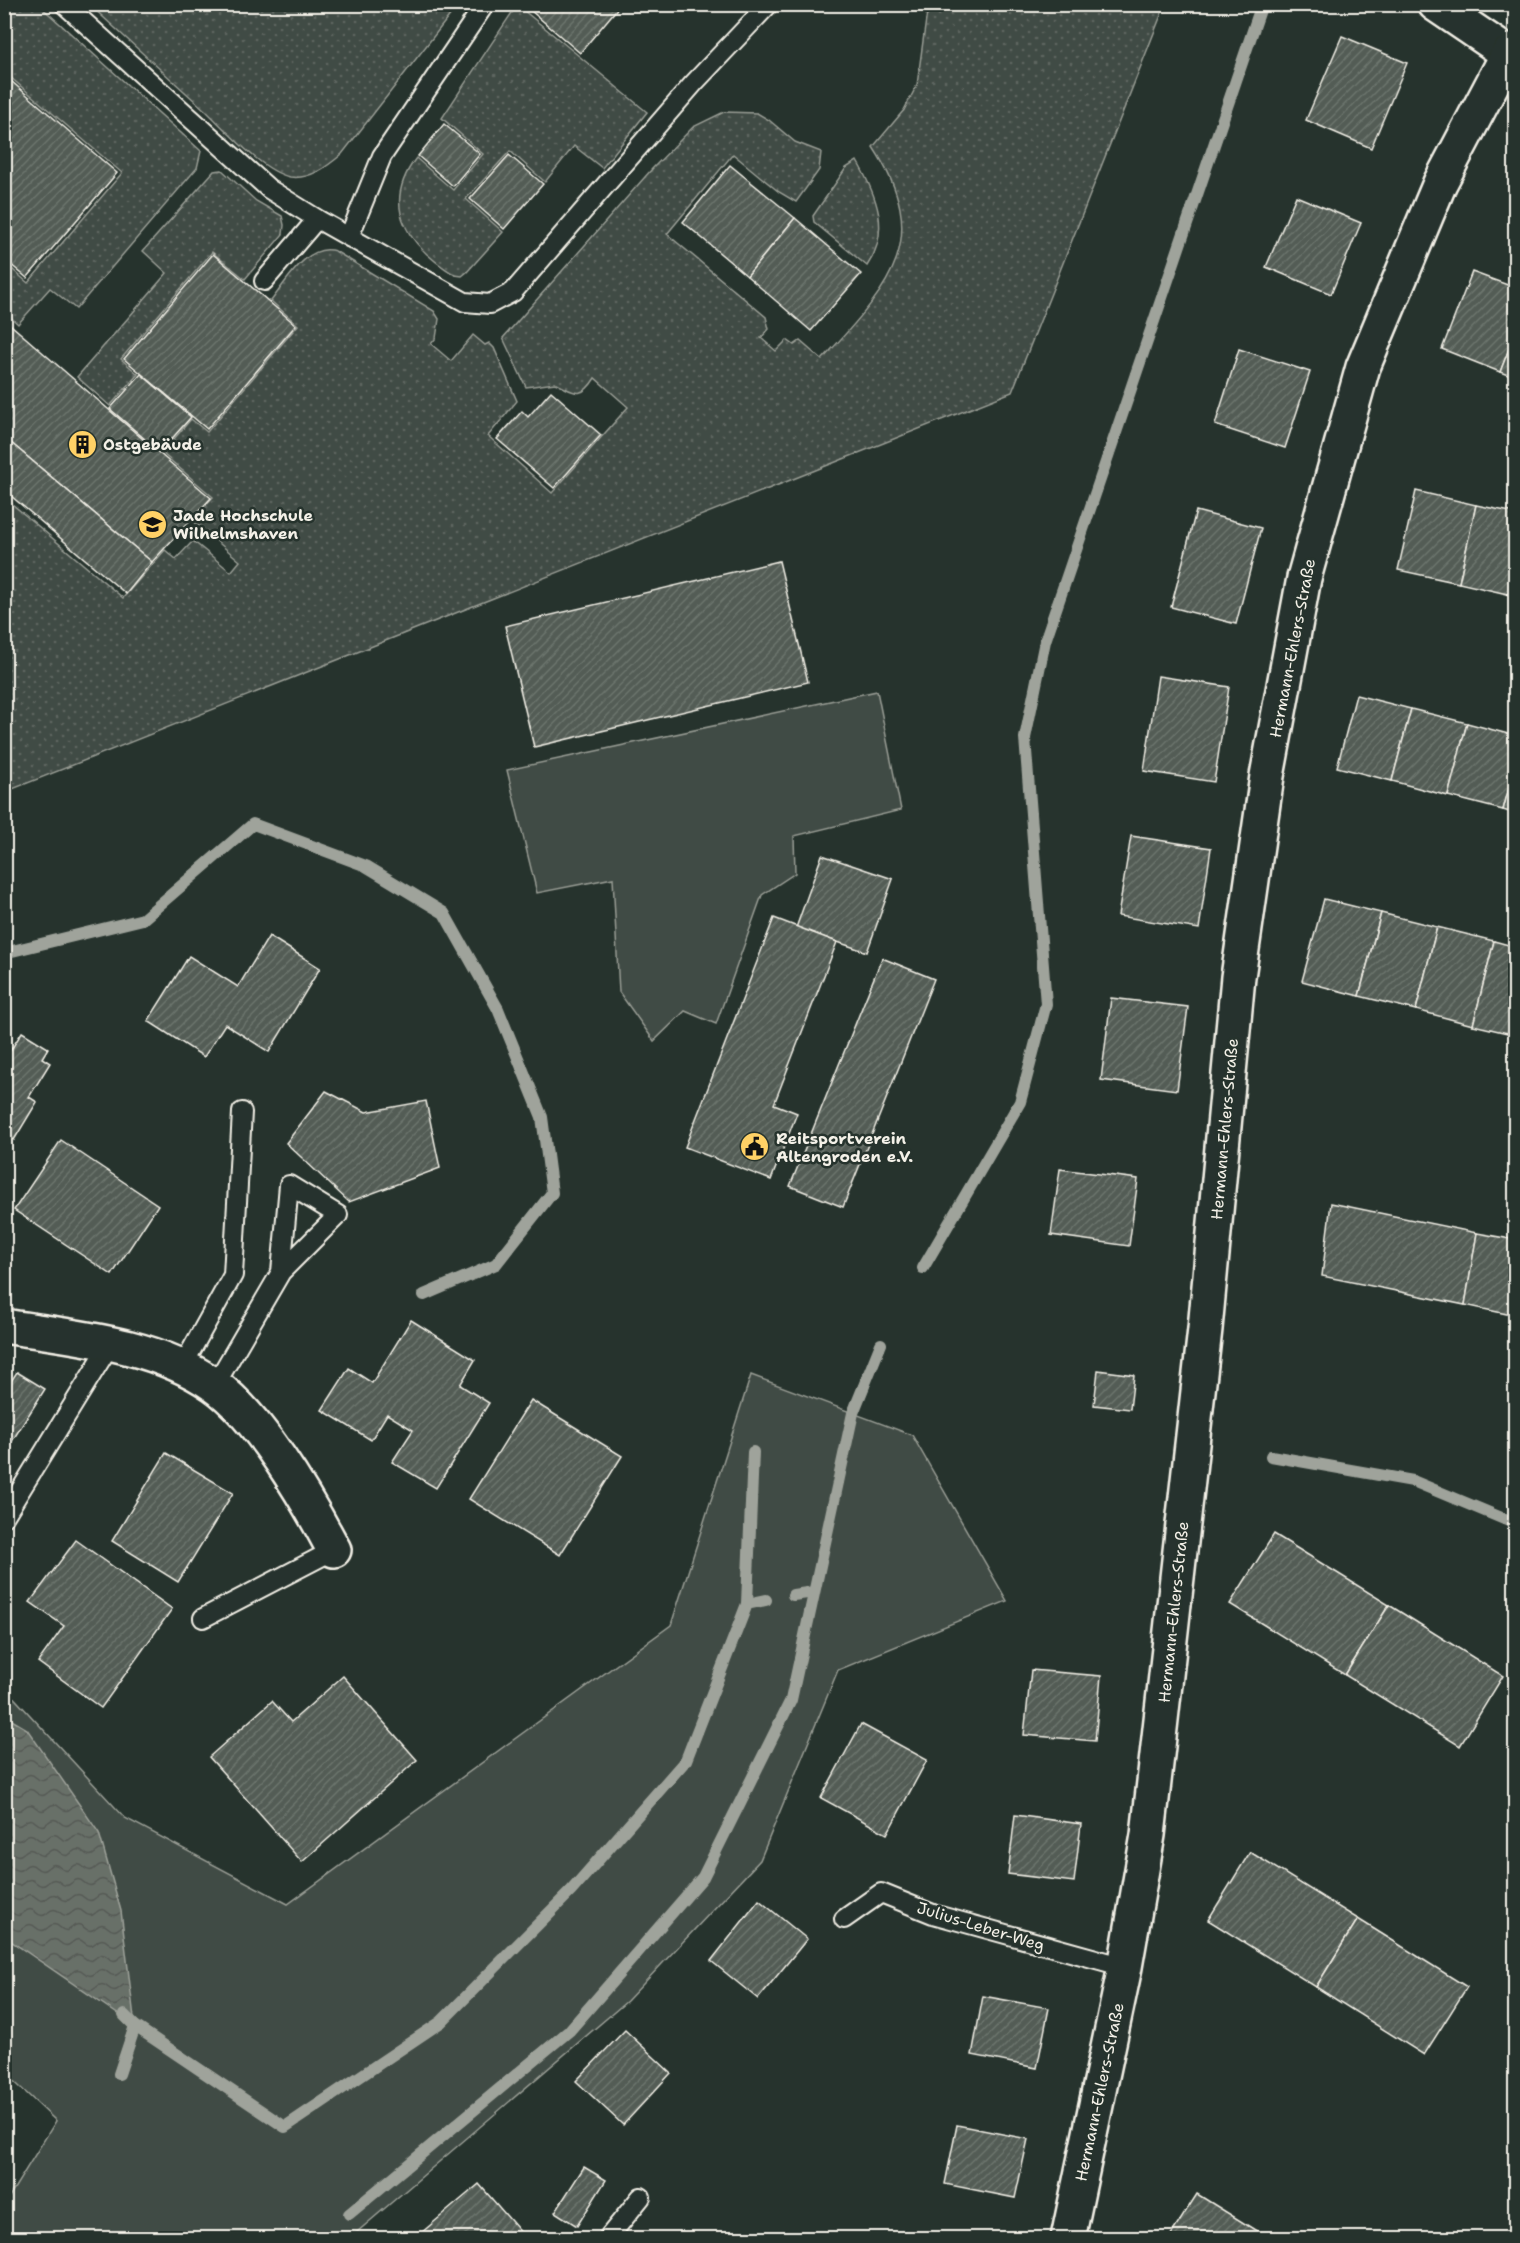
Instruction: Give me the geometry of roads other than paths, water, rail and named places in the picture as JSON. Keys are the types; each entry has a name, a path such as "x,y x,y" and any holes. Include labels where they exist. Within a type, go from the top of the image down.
{"street":[{"path":"1435,4 1512,57"},
{"name":"Hermann-Ehlers-Straße","path":"1068,2238 1125,1967 1152,1800 1204,1341 1238,977 1267,776 1304,578 1363,367 1440,183 1512,57"},
{"path":"4,1326 111,1343 182,1367 215,1385 248,1417 307,1499 334,1550"}],"lane":[{"path":"64,4 269,189 317,219 465,302 489,304 513,292 694,83 769,4"},
{"path":"349,237 382,156 485,4"},
{"path":"264,281 317,219"},
{"path":"182,1367 233,1275 242,1112"},
{"path":"215,1385 281,1272"},
{"path":"4,1517 111,1343"},
{"path":"203,1618 334,1550"},
{"name":"Julius-Leber-Weg","path":"844,1919 881,1893 933,1914 1125,1967"},
{"path":"608,2238 641,2196"}],"water":[{"path":"5,1716 27,1729 99,1833 121,1911 135,2026 5,1937"}],"waterway":[{"path":"923,1268 1020,1102 1046,1004 1025,738 1045,641 1262,4"},
{"path":"4,953 143,919 253,824 366,866 444,913 498,1009 542,1117 552,1193 496,1264 424,1295"},
{"path":"349,2214 569,2031 703,1877 791,1700 853,1413 881,1344"},
{"path":"747,1604 753,1452"},
{"path":"1271,1456 1413,1481 1516,1524"},
{"path":"793,1595 814,1592"},
{"path":"124,2015 135,2026 285,2127 441,2022 571,1891 686,1760 747,1604 766,1600"},
{"path":"119,2074 135,2026"}],"place":[{"name":"Ostgebäude","path":"82,444"},
{"name":"Jade Hochschule Wilhelmshaven","path":"152,524"},
{"name":"Reitsportverein Altengroden e.V.","path":"755,1147"}]}
